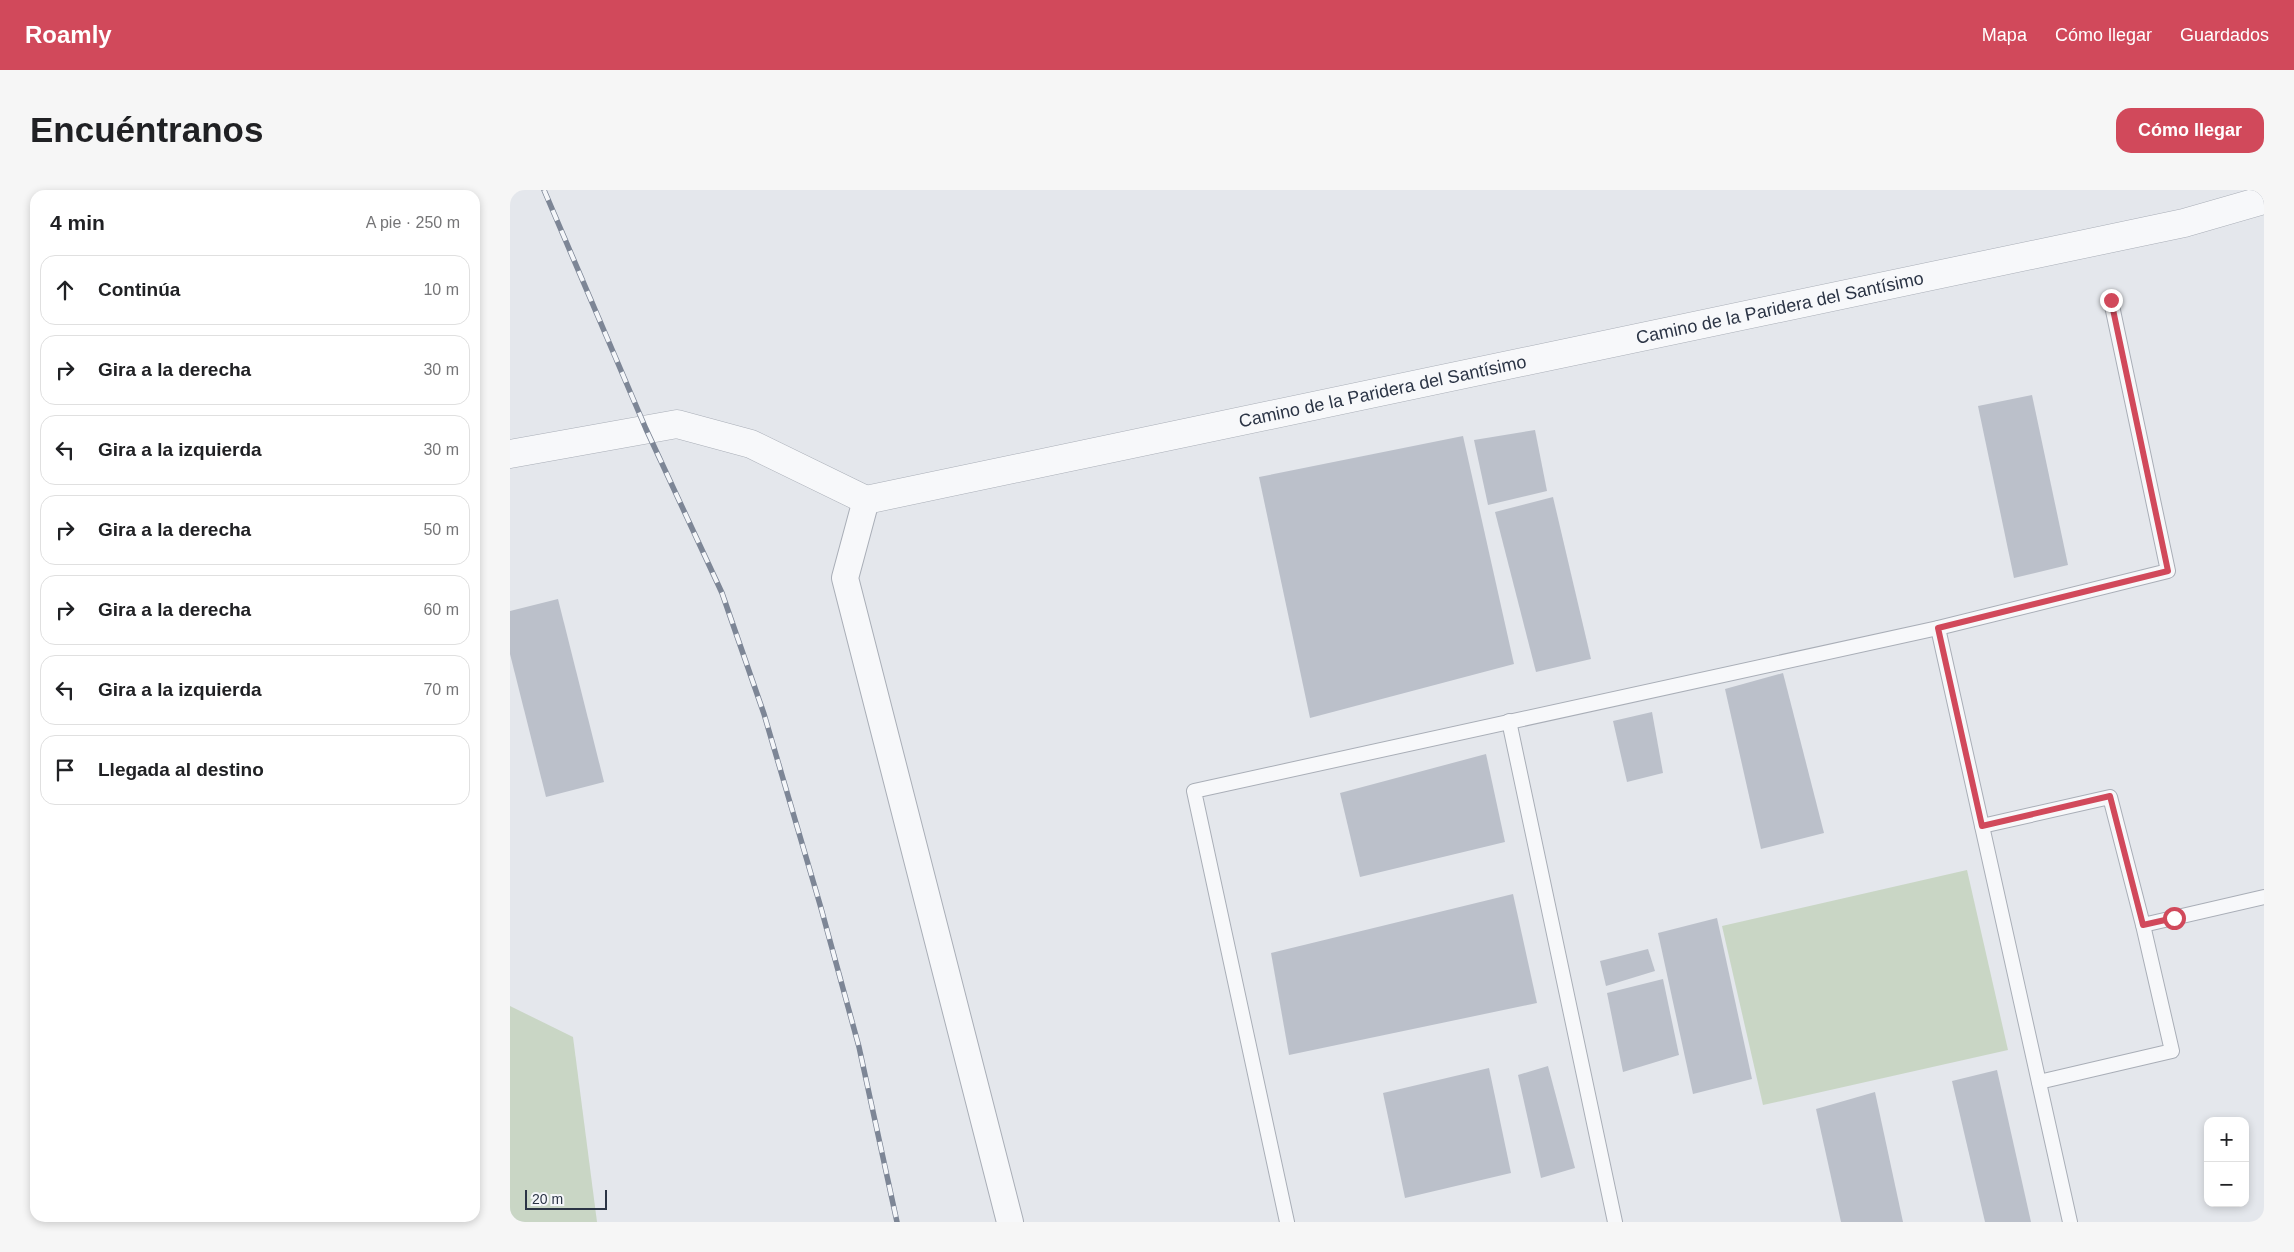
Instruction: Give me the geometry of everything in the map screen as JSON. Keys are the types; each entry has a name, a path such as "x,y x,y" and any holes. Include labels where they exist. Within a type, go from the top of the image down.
{"street":[{"name":"Camino de la Paridera del Santísimo","path":"866,500 2175,225 2264,200"},
{"path":"510,454 677,424 751,444 866,500 844,578 1010,1222"}],"lane":[{"path":"1287,1222 1194,791 1938,628 2168,571 2111,300"},
{"path":"1938,628 2070,1222"},
{"path":"1509,721 1615,1222"},
{"path":"1982,826 2110,796 2143,925 2172,1051 2039,1082"},
{"path":"2143,925 2264,897"}],"green space":[{"path":"1967,870 2008,1050 1763,1105 1722,926"},
{"path":"510,1006 573,1037 597,1222 510,1222"}],"building":[{"path":"2032,395 2068,565 2014,578 1978,406"},
{"path":"1535,430 1547,491 1488,505 1474,440"},
{"path":"1463,436 1514,664 1310,718 1259,477"},
{"path":"1553,497 1591,659 1536,672 1495,512"},
{"path":"558,599 604,782 546,797 510,654 510,611"},
{"path":"1783,673 1824,833 1761,849 1725,689"},
{"path":"1652,712 1663,773 1627,782 1613,721"},
{"path":"1486,754 1505,842 1360,877 1340,793"},
{"path":"1513,894 1537,1003 1289,1055 1271,953"},
{"path":"1717,918 1752,1079 1693,1094 1658,933"},
{"path":"1648,949 1655,971 1606,986 1600,961"},
{"path":"1663,979 1679,1055 1623,1072 1607,993"},
{"path":"1548,1066 1575,1168 1541,1178 1518,1075"},
{"path":"1489,1068 1511,1173 1405,1198 1383,1093"},
{"path":"1997,1070 2031,1222 1985,1222 1952,1081"},
{"path":"1875,1092 1903,1222 1841,1222 1816,1109"}],"railway":[{"path":"544,190 646,429 722,593 764,714 821,908 859,1047 897,1222"}],"route":[{"path":"2111,300 2168,571 1938,628 1982,826 2110,796 2143,925 2174,918"}]}
